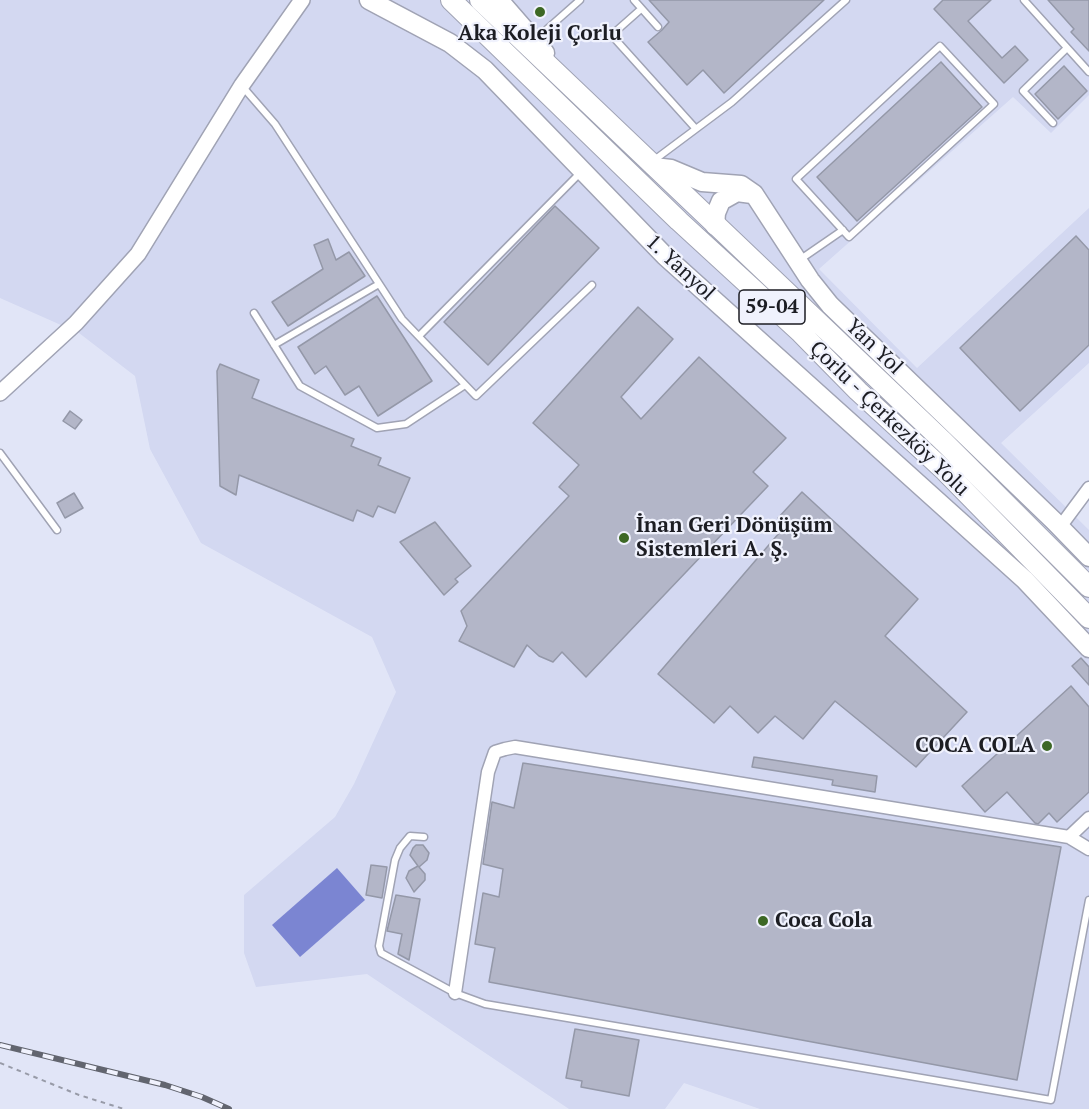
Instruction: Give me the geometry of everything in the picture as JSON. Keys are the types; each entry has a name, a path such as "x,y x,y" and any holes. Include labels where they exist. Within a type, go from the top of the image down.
{"main road":[{"name":"1. Yanyol","path":"369,0 467,54 665,256 1024,580 1089,648"},
{"name":"Çorlu - Çerkezköy Yolu","path":"451,0 679,221 801,333 858,391 945,471 1089,618"},
{"name":"Çorlu - Çerkezköy Yolu","path":"480,0 944,442 1089,587"},
{"path":"499,0 537,42 565,81"},
{"path":"652,165 671,169 702,182 741,184 754,194"},
{"path":"716,226 716,213 721,201 737,192 754,194"},
{"name":"Yan Yol","path":"754,194 830,305 1089,557"}],"street":[{"path":"0,393 76,323 138,254 242,85 302,0"},
{"path":"1060,527 1089,488"},
{"path":"455,993 488,772 495,752 505,749 515,747 1069,837 1089,849"},
{"path":"1069,837 1089,818"}],"lane":[{"path":"537,42 546,30 580,0"},
{"path":"634,0 658,27"},
{"path":"652,165 732,102 846,0"},
{"path":"1024,0 1089,72"},
{"path":"641,9 615,32 615,39 696,129"},
{"path":"940,46 994,104 849,237 843,230 796,179 940,46"},
{"path":"1053,123 1023,90 1067,48"},
{"path":"242,85 275,124 402,319 476,396 592,285"},
{"path":"419,336 582,171"},
{"path":"798,261 843,230"},
{"path":"274,345 379,284"},
{"path":"254,313 300,386 377,428 406,424 465,385"},
{"path":"0,453 57,530"},
{"path":"424,837 410,836 400,848 395,860 379,946 381,953 455,993 485,1004 1051,1100 1089,900"}],"path":[{"path":"0,1063 80,1095 124,1109"}],"shaded area":[{"path":"0,0 1089,0 1089,95 1051,133 1013,97 819,269 917,368 1089,208 1089,363 1001,443 1089,530 1089,1109 760,1109 684,1083 665,1109 569,1109 367,974 256,987 244,953 244,895 335,817 354,784 396,692 372,637 201,543 150,449 135,376 79,333 0,298"}],"water":[{"path":"337,868 365,900 300,957 272,925"}],"building":[{"path":"649,0 824,0 724,93 703,70 687,85 648,42 669,22"},
{"path":"943,0 991,0 968,21 1002,58 1015,46 1028,60 1004,83 934,9"},
{"path":"1048,0 1089,0 1089,51 1071,32 1074,29"},
{"path":"941,62 982,107 857,221 817,177"},
{"path":"1064,66 1087,91 1058,119 1035,94"},
{"path":"555,206 599,248 488,365 444,322"},
{"path":"1076,236 1089,250 1089,345 1020,411 960,348"},
{"path":"328,239 336,260 349,252 365,276 288,326 272,302 323,269 314,245"},
{"path":"377,296 432,381 378,416 359,386 345,395 326,366 315,374 298,347"},
{"name":"İnan Geri Dönüşüm Sistemleri A. Ş.","path":"638,307 673,339 621,397 641,419 699,357 786,438 753,472 768,486 586,677 562,652 553,662 539,656 527,645 514,667 459,641 467,626 461,611 569,496 559,487 579,465 533,423"},
{"path":"220,364 259,380 252,398 354,439 351,446 381,458 378,465 410,478 395,513 378,506 373,517 357,510 353,521 239,475 236,495 220,486 217,371"},
{"path":"70,411 82,420 75,429 63,421"},
{"name":"Coca Cola","path":"802,492 918,599 885,636 967,712 916,767 835,701 803,739 775,716 758,733 730,706 714,723 658,674 786,525 778,518"},
{"path":"74,493 83,508 65,518 57,503"},
{"path":"435,522 471,566 455,579 458,582 444,595 400,542"},
{"path":"1081,658 1089,667 1089,685 1072,666"},
{"name":"COCA COLA","path":"1071,686 1089,707 1089,792 1057,822 1049,813 1038,824 1035,823 1007,792 985,812 962,786"},
{"path":"754,757 877,776 875,792 832,785 833,780 752,767"},
{"name":"Coca Cola","path":"523,763 1061,847 1017,1080 489,982 495,948 475,944 483,893 499,897 503,869 483,864 492,802 514,808"},
{"path":"416,845 423,845 429,853 427,860 419,867 425,874 425,880 414,892 406,878 409,871 418,866 410,855"},
{"path":"371,865 387,867 382,898 366,895"},
{"path":"396,895 420,899 409,960 398,954 402,934 387,931"},
{"path":"575,1029 639,1040 629,1096 581,1087 582,1081 566,1078"}],"railway":[{"path":"0,1045 165,1085 229,1109"}],"place":[{"name":"Aka Koleji Çorlu","path":"540,12"},
{"name":"İnan Geri Dönüşüm Sistemleri A. Ş.","path":"624,538"},
{"name":"COCA COLA","path":"1047,746"},
{"name":"Coca Cola","path":"763,921"}]}
